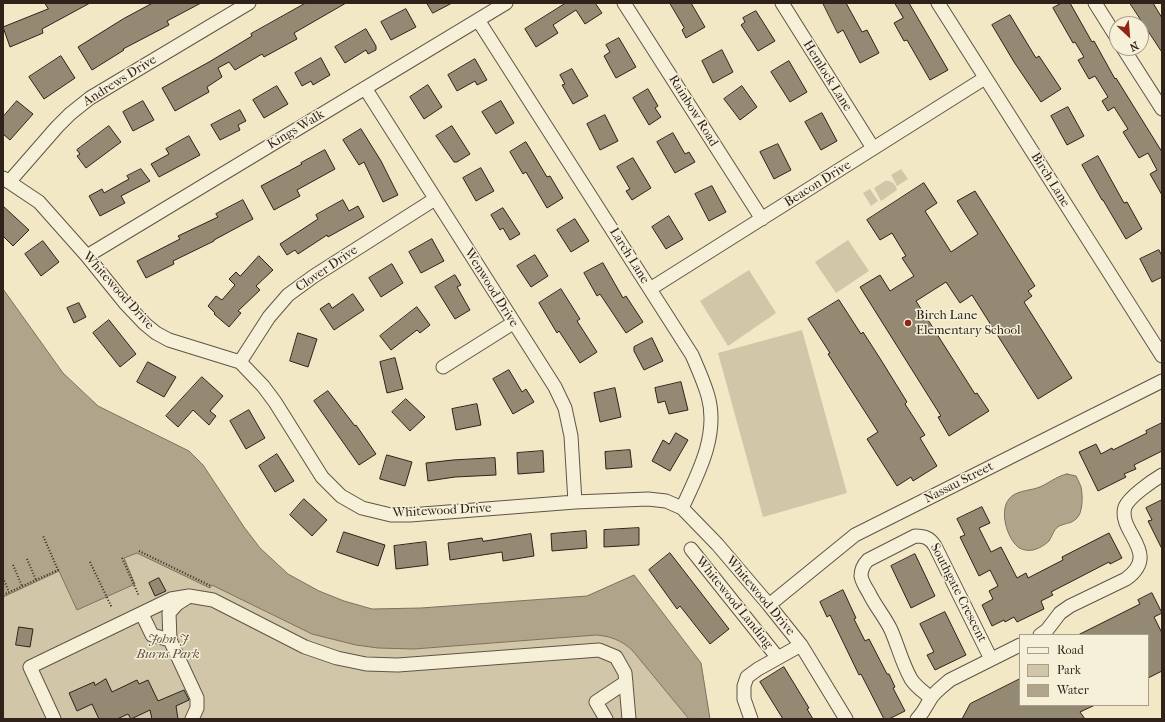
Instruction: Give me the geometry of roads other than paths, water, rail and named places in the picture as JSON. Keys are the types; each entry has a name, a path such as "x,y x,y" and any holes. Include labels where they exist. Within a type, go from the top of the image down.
{"street":[{"name":"Andrews Drive","path":"6,180 70,114 90,98 249,3"},
{"name":"Kings Walk","path":"87,256 506,3"},
{"name":"Rainbow Road","path":"624,3 762,219"},
{"name":"Hemlock Lane","path":"782,3 873,148"},
{"name":"Birch Lane","path":"938,3 1162,356"},
{"path":"1095,3 1109,25"},
{"name":"Larch Lane","path":"478,20 692,355 702,376 711,412 709,441 701,469 682,508"},
{"path":"1129,56 1162,109"},
{"name":"Beacon Drive","path":"650,290 985,78"},
{"name":"Wenwood Drive","path":"365,88 555,387 565,408 571,436 574,502"},
{"name":"Whitewood Drive","path":"6,180 39,202 87,256 125,303 156,333 169,340 240,362 263,386 275,402 322,477 341,496 362,508 390,515 410,515 574,502 648,499 666,502 682,508 717,544 801,645 846,719"},
{"name":"Clover Drive","path":"240,362 269,317 288,295 314,276 435,200"},
{"path":"443,367 513,323"},
{"name":"Nassau Street","path":"769,605 856,534 1162,381"},
{"path":"1041,634 1047,630 1060,613 1070,606 1126,579 1133,574 1138,567 1140,550 1125,519 1124,512 1126,505 1138,493 1162,475"},
{"name":"Southgate Crescent","path":"931,698 912,680 901,658 891,630 877,609 862,581 862,570 864,564 868,560 915,536 929,538 936,546 991,659"},
{"name":"Whitewood Landing","path":"691,549 778,658"},
{"path":"189,596 177,604 169,613 170,640 197,698 197,708 192,719"},
{"path":"54,719 30,667 171,599 189,596 213,600 305,647 338,658 366,664 398,665 599,650 616,657 625,673 629,719"},
{"path":"142,614 152,635 170,640"},
{"name":"Whitewood Landing","path":"751,719 744,699 744,686 747,677 758,669 801,645"},
{"path":"917,719 925,710 931,698 950,680 1019,645"},
{"path":"606,719 596,702 626,682"}],"water":[{"path":"3,289 63,373 98,406 189,451 203,465 244,527 260,548 288,574 319,591 344,601 372,609 421,608 587,596 634,575 701,663 710,719 689,719 632,650 619,641 606,636 596,635 414,649 378,648 356,645 312,634 212,585 210,588 137,553 124,558 135,584 77,610 59,571 3,597"},
{"path":"1067,474 1076,476 1081,487 1082,504 1078,517 1073,521 1059,526 1049,541 1039,548 1033,550 1023,550 1018,547 1014,543 1006,524 1005,510 1009,499 1014,494 1041,487"}],"place":[{"name":"Birch Lane Elementary School","path":"908,323"}],"park label":[{"name":"John J Burns Park","path":"168,648"}]}
